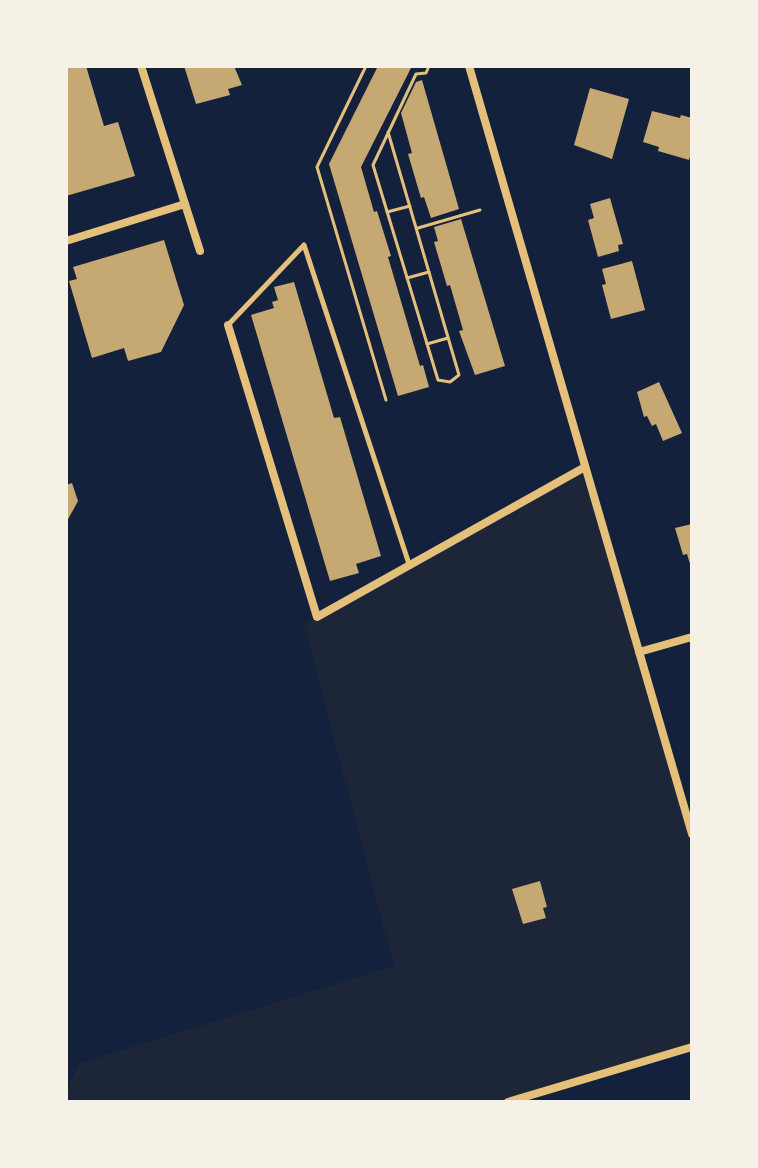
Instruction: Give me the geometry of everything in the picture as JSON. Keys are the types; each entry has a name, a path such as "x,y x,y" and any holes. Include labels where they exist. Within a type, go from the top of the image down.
{"street":[{"path":"141,66 200,251"},
{"path":"469,66 692,834"},
{"path":"66,241 185,204"},
{"path":"228,325 317,617 585,467"},
{"path":"639,652 692,637"},
{"path":"508,1102 692,1047"}],"lane":[{"path":"228,325 304,245 409,565"}],"path":[{"path":"366,66 317,167 386,400"},
{"path":"388,132 459,375 450,382 438,380 373,165 388,132 416,74 426,73 429,66"},
{"path":"387,212 410,206"},
{"path":"417,228 480,210"},
{"path":"407,278 429,272"},
{"path":"427,344 448,338"}],"shaded area":[{"path":"584,467 692,845 692,1048 508,1102 66,1102 66,1089 80,1063 394,966 304,624"}],"building":[{"path":"66,66 86,66 104,126 118,122 135,176 66,196"},
{"path":"184,66 234,66 242,85 228,89 230,95 196,104"},
{"path":"378,66 412,66 361,167 429,387 398,396 329,164"},
{"path":"422,80 459,209 431,218 424,197 421,198 408,154 412,153 401,113 416,82"},
{"path":"590,88 629,99 612,159 574,145"},
{"path":"652,111 692,118 689,160 658,151 659,147 643,142"},
{"path":"610,198 623,244 618,245 619,251 598,257 588,220 594,218 590,204"},
{"path":"461,219 505,366 475,375 459,331 463,330 450,285 447,286 434,242 438,241 434,227"},
{"path":"164,240 184,305 161,352 128,361 124,348 92,358 69,281 77,279 73,267"},
{"path":"632,261 645,310 611,319 602,285 606,284 602,269"},
{"path":"294,282 334,418 340,417 381,556 356,564 359,573 330,581 251,315 274,308 272,302 278,300 274,287"},
{"path":"659,382 682,433 663,441 656,424 652,426 647,416 644,417 637,392"},
{"path":"72,483 78,501 66,523 66,485"},
{"path":"692,524 691,567 687,554 683,555 675,528"},
{"path":"540,881 547,907 543,908 546,918 523,924 512,889"}]}
